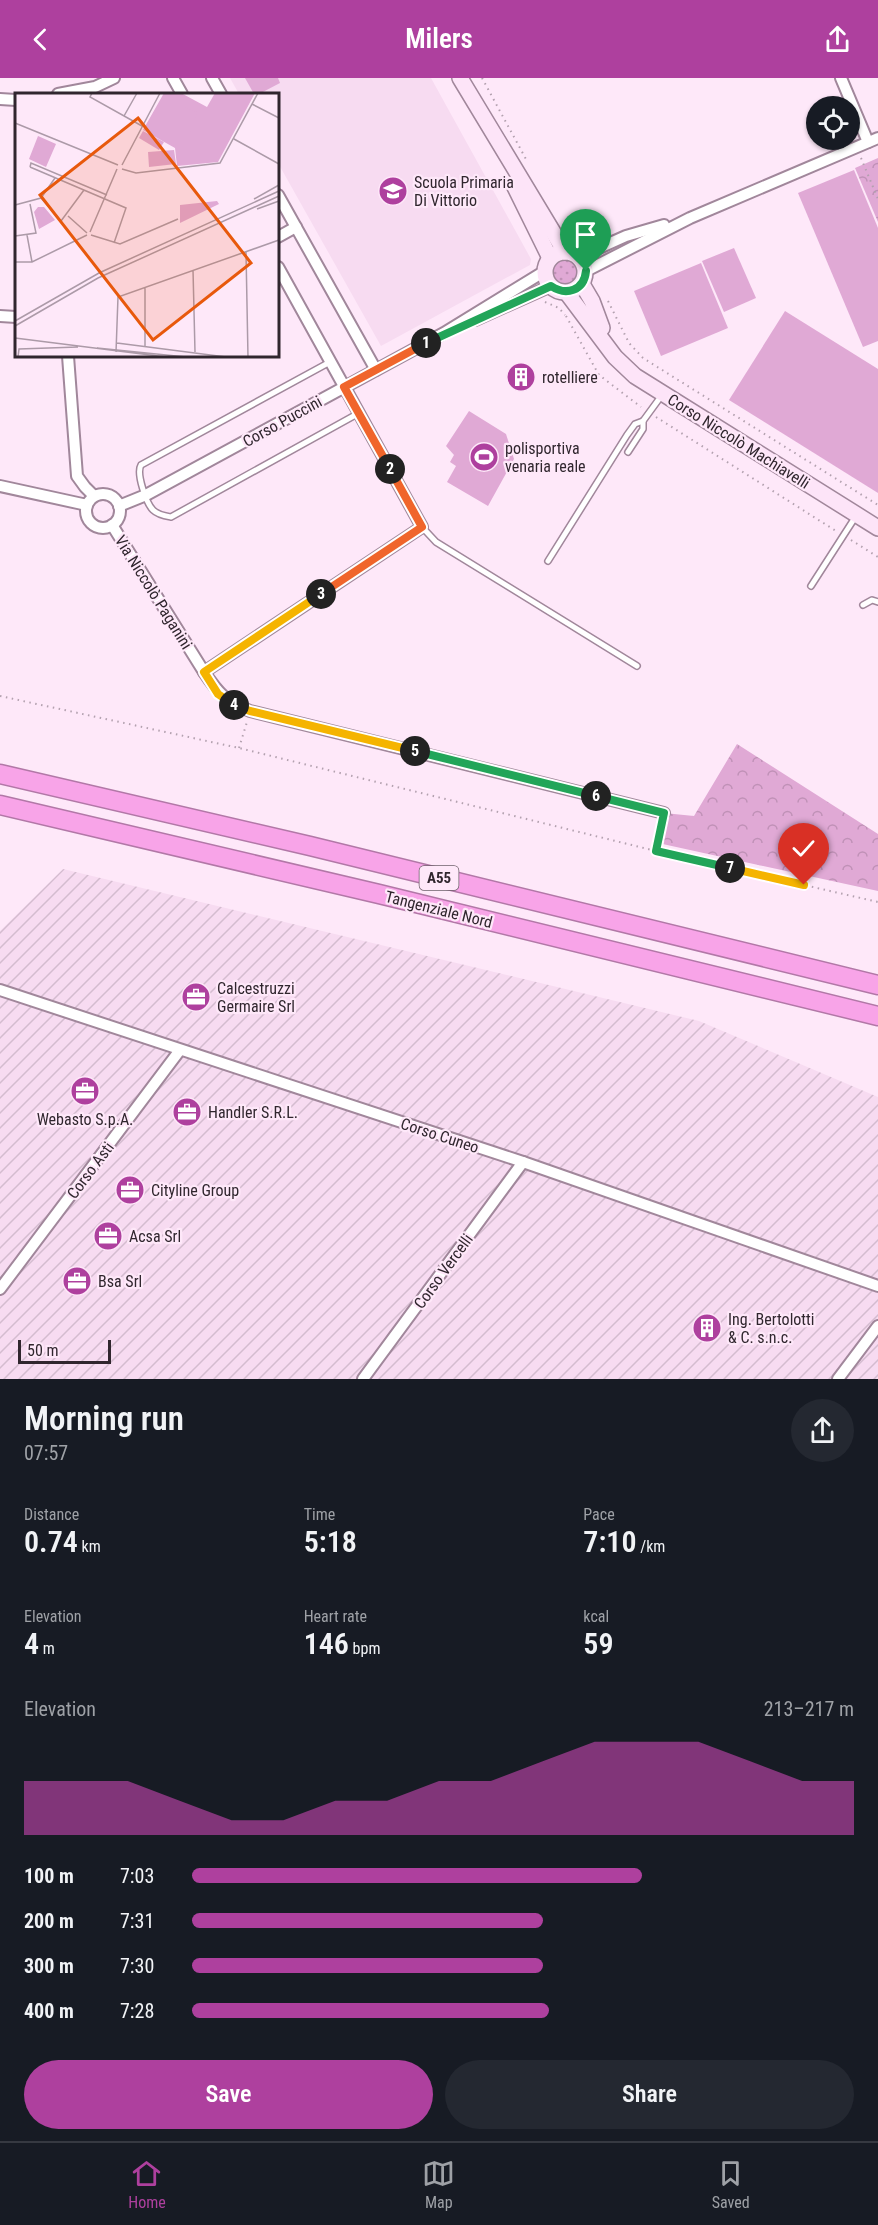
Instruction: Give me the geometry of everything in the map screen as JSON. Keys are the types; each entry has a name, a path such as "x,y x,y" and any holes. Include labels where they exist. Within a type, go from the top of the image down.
{"highway":[{"name":"Tangenziale Nord","path":"0,774 310,846 878,985"},
{"name":"Tangenziale Nord","path":"0,805 344,885 878,1016"},
{"path":"766,958 878,976"}],"street":[{"path":"63,93 95,87 114,78"},
{"path":"172,78 181,93"},
{"path":"212,78 220,93"},
{"name":"Corso Niccolò Machiavelli","path":"460,78 568,265 592,301 608,345"},
{"path":"841,78 873,140"},
{"path":"0,99 15,100"},
{"path":"444,333 568,265 690,218 850,150"},
{"path":"279,197 376,370"},
{"path":"279,236 296,227"},
{"path":"444,333 537,294 551,286 568,265"},
{"path":"551,286 558,291 576,290 568,265"},
{"path":"204,672 422,527 279,269"},
{"name":"Corso Niccolò Machiavelli","path":"567,292 624,367 878,528"},
{"path":"0,316 15,317"},
{"name":"Corso Puccini","path":"119,506 146,495 444,333"},
{"path":"68,357 77,476 91,500"},
{"path":"0,486 91,500 107,494 119,506 120,513 117,520 105,528 92,524 86,512 91,500"},
{"name":"Via Niccolò Paganini","path":"112,525 218,694 233,705 664,813"},
{"name":"Corso Cuneo","path":"0,990 523,1162 878,1286"},
{"name":"Corso Asti","path":"0,1289 180,1050"},
{"name":"Corso Vercelli","path":"363,1379 523,1162"},
{"path":"838,1379 878,1326"}],"lane":[{"path":"330,362 141,465 139,473 153,510 162,516 171,517 359,413"},
{"path":"548,561 627,435 635,424 643,420 663,393"},
{"path":"628,452 643,429 643,420"},
{"path":"811,586 857,515"},
{"path":"422,527 436,542 637,666"},
{"path":"863,605 872,600 878,602"}],"path":[{"path":"482,78 528,161"},
{"path":"858,150 878,199"},
{"path":"605,294 629,343 643,358 878,505"},
{"path":"0,696 239,748 656,851 878,902"},
{"path":"239,748 250,711"},
{"path":"656,851 664,813"}],"shaded area":[{"name":"Scuola Primaria Di Vittorio","path":"230,78 431,78 531,259 530,265 381,346 279,165 279,93 238,93"},
{"path":"63,869 699,1021 878,1097 878,1379 0,1379 0,931"}],"green space":[{"path":"245,78 278,78 280,83 261,93 253,93"},
{"path":"878,158 878,222 855,168"},
{"path":"854,170 878,228 878,341 863,347 798,193"},
{"path":"734,248 756,298 724,312 702,261"},
{"path":"565,259 574,263 578,272 574,281 565,285 556,281 552,272 556,263"},
{"path":"701,263 728,328 661,356 634,291"},
{"path":"785,311 878,369 878,493 729,400"},
{"name":"polisportiva venaria reale","path":"469,411 506,434 514,459 488,506 447,482 456,466 450,462 454,455 446,446"},
{"path":"737,744 878,834 878,891 658,843 664,813 694,816"}],"place":[{"name":"Scuola Primaria Di Vittorio","path":"393,191"},
{"name":"rotelliere","path":"521,377"},
{"name":"polisportiva venaria reale","path":"484,457"},
{"name":"Calcestruzzi Germaire Srl","path":"196,997"},
{"name":"Webasto S.p.A.","path":"85,1091"},
{"name":"Handler S.R.L.","path":"187,1112"},
{"name":"Cityline Group","path":"130,1190"},
{"name":"Acsa Srl","path":"108,1236"},
{"name":"Bsa Srl","path":"77,1281"},
{"name":"Ing. Bertolotti & C. s.n.c.","path":"707,1328"}],"route":[{"path":"586,271 582,284 576,290 558,291 551,286 444,333 344,387 422,527 204,672 218,694 233,705 664,813 656,851 804,885"}]}
